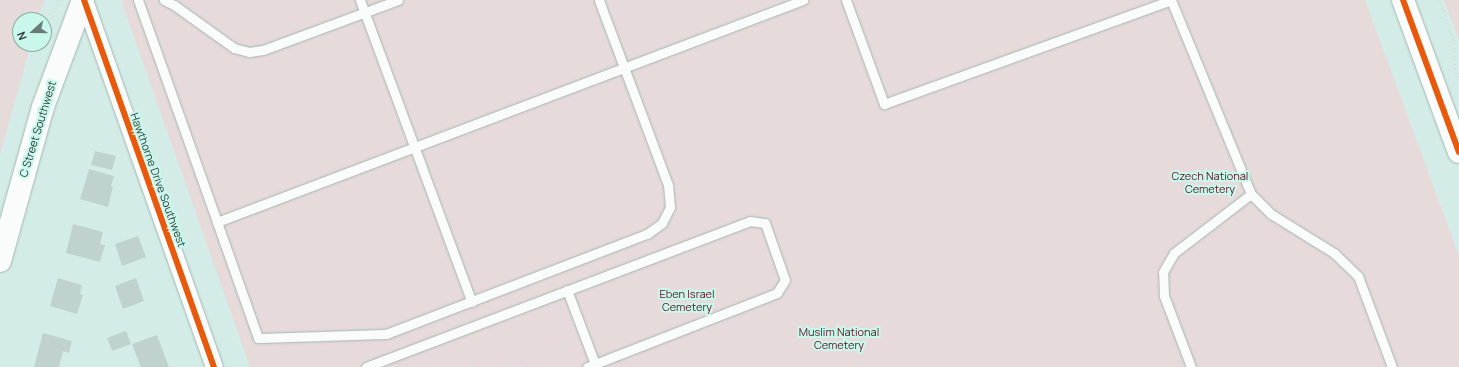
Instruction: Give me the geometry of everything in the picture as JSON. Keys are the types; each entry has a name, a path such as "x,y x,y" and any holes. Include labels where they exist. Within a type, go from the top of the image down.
{"main road":[{"name":"C Street Southwest","path":"0,261 43,106 84,0"},
{"path":"1403,0 1459,152"}],"street":[{"name":"Hawthorne Drive Southwest","path":"84,0 214,367"}],"lane":[{"path":"138,0 258,338 386,334 647,234 662,223 670,207 668,185 599,0"},
{"path":"164,0 234,48 249,52 263,50 398,0"},
{"path":"360,0 472,302"},
{"path":"217,222 804,0"},
{"path":"846,0 884,104 1171,0 1251,194 1271,214 1334,253 1358,276 1392,367"},
{"path":"1191,367 1164,296 1163,272 1174,253 1251,194"},
{"path":"366,367 567,290 750,221 765,223 785,280 778,293 591,365 585,336 567,290"}],"path":[{"path":"1439,0 1454,40 1455,69 1459,80"},
{"path":"462,330 475,367"},
{"path":"505,367 585,336"}],"green space":[{"path":"0,0 45,0 40,12 12,12 12,52 29,52 0,155"},
{"name":"Czech National Cemetery","path":"123,0 1365,0 1459,256 1459,367 250,367 122,3"},
{"path":"1444,0 1459,0 1459,40"}],"building":[{"path":"95,151 116,156 112,170 91,165"},
{"path":"89,169 114,176 108,207 80,199"},
{"path":"73,224 103,232 100,244 105,245 100,262 66,253"},
{"path":"138,236 146,257 122,266 115,244"},
{"path":"58,278 82,285 80,294 83,295 77,314 50,306"},
{"path":"136,278 144,301 123,309 115,286"},
{"path":"126,331 131,344 112,351 107,338"},
{"path":"43,333 72,341 69,353 63,351 59,367 34,367"},
{"path":"157,335 169,367 141,367 132,344"}],"cycle path":[{"path":"84,0 214,367"},
{"path":"1403,0 1459,152"}],"park label":[{"name":"Eben Israel Cemetery","path":"687,301"},
{"name":"Muslim National Cemetery","path":"839,339"}]}
